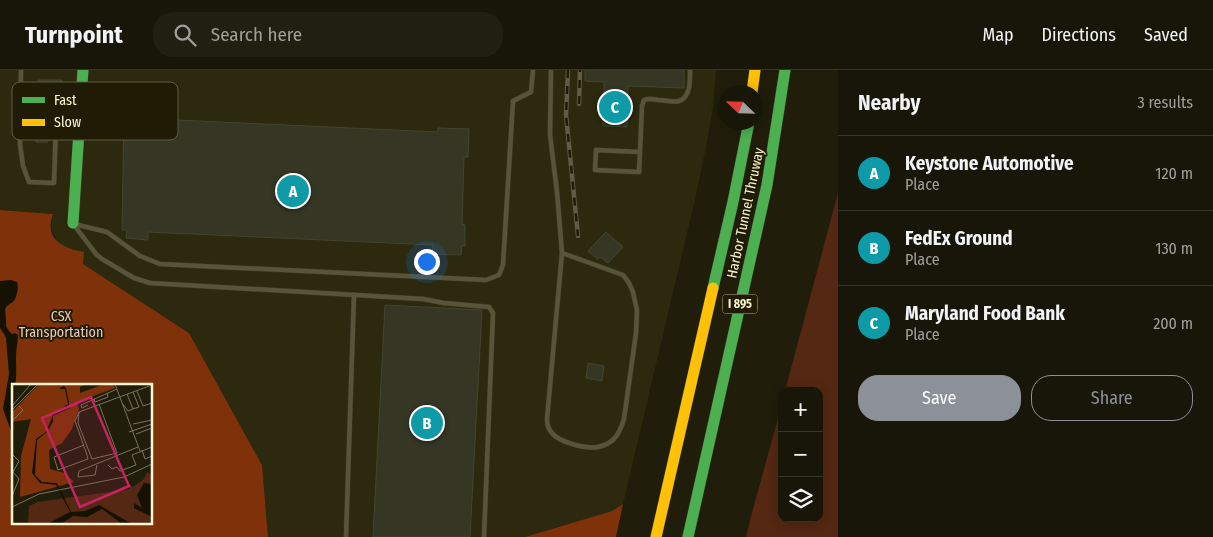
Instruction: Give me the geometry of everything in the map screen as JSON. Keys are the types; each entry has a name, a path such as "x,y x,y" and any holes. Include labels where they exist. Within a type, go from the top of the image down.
{"main road":[{"path":"753,85 755,70"},
{"name":"Harbor Tunnel Thruway","path":"688,537 767,185 785,70"},
{"name":"Harbor Tunnel Thruway","path":"656,537 734,202 748,130"},
{"path":"73,224 78,140"}],"lane":[{"path":"73,224 107,232 140,256 160,264 486,280 499,275 503,265 513,101 531,92 533,70"},
{"path":"551,70 550,135 562,253 546,419 552,433 564,442 588,448 597,447 613,440 621,428 624,419 636,333 637,310 633,292 623,275 562,253"},
{"path":"640,152 596,150 595,170 639,172 640,152 642,106 644,100 677,102 683,99 687,95 690,85 690,70"},
{"path":"20,140 23,166 29,182 54,183 55,140"},
{"path":"73,224 96,254 139,281 423,299 489,307 493,313 484,537"},
{"path":"346,537 354,295"}],"shaded area":[{"path":"0,70 716,70 713,108 696,195 623,504 612,511 525,537 268,537 262,465 189,333 83,264 83,252 62,246 56,240 51,227 53,214 0,210"},
{"path":"838,193 838,537 746,537 778,418 778,522 823,522 823,387 786,387"},
{"path":"11,280 17,282 18,286 14,301 7,306 4,313 5,325 12,334 18,335 16,378 15,384 12,384 12,434 3,409 9,374 6,338 0,328 0,281"}],"green space":[{"name":"CSX Transportation","path":"0,210 53,214 51,230 53,236 62,245 84,252 83,264 189,333 262,465 268,537 0,537"},
{"path":"623,504 616,537 525,537 612,511"}],"building":[{"path":"585,70 684,70 684,88 628,86 627,127 603,126 604,82 585,81"},
{"path":"38,80 62,80 62,82 38,82"},
{"path":"178,120 438,132 438,128 469,129 468,157 464,157 462,224 465,225 465,246 462,246 461,255 432,254 433,245 148,232 148,240 126,238 127,230 122,230 124,140 178,140"},
{"path":"36,140 48,140 48,142 36,142"},
{"path":"606,232 623,247 608,263 601,257 598,259 588,251"},
{"path":"385,305 482,310 470,537 373,537"},
{"path":"588,363 604,366 602,381 586,378"}],"waterway":[{"path":"4,310 5,325"}],"railway":[{"path":"568,70 566,115 578,236"},
{"path":"579,104 580,70"}],"traffic: fast":[{"path":"82,82 83,70"},
{"path":"688,537 767,185 785,70"},
{"path":"713,288 747,130"},
{"path":"73,223 78,140"}],"traffic: slow":[{"path":"753,85 755,70"},
{"path":"656,537 713,288"}],"place":[{"name":"Maryland Food Bank","path":"615,107"},
{"name":"Keystone Automotive","path":"293,191"},
{"name":"FedEx Ground","path":"427,423"}]}
